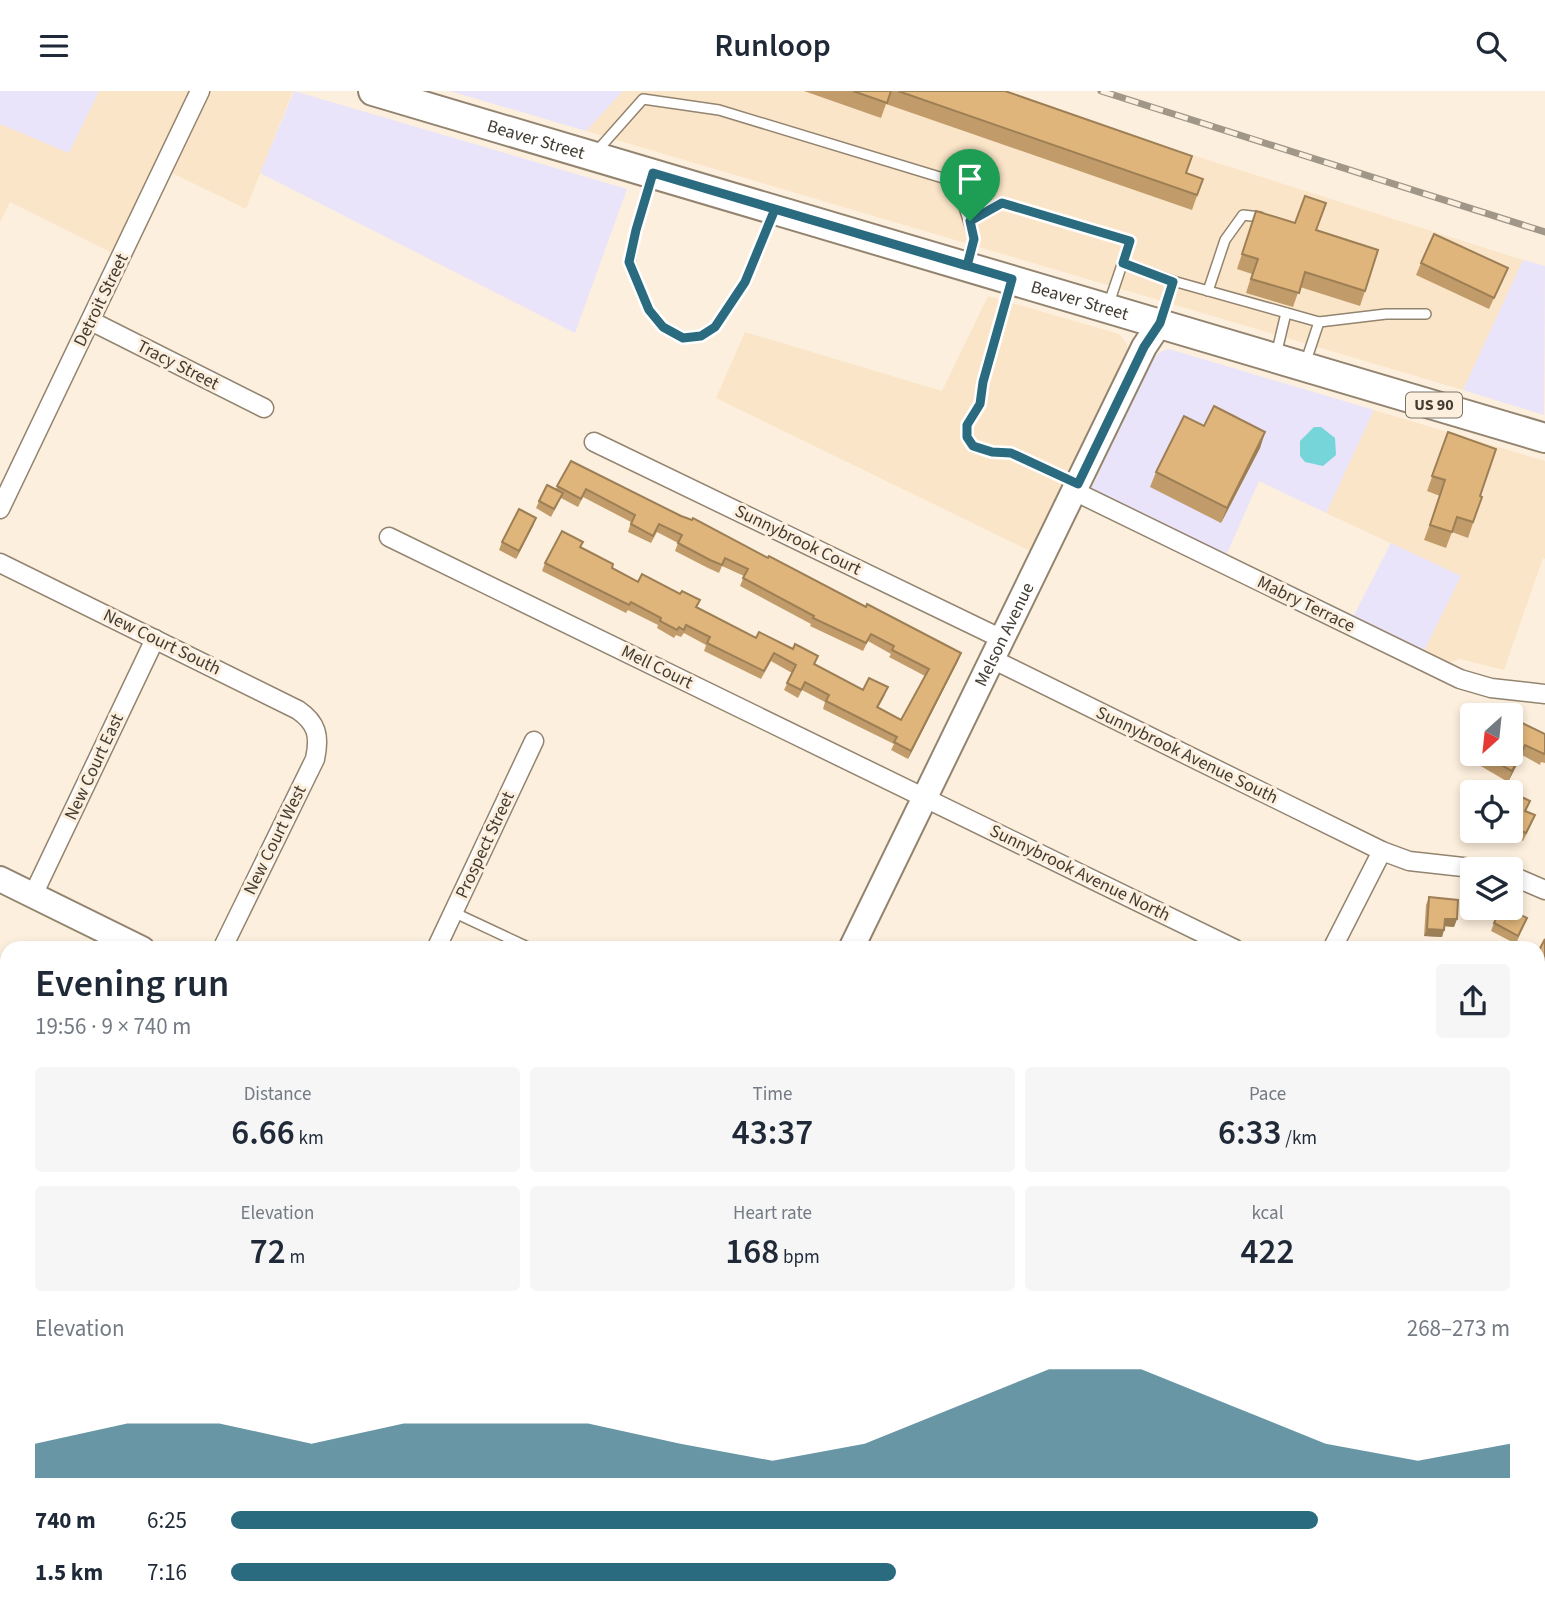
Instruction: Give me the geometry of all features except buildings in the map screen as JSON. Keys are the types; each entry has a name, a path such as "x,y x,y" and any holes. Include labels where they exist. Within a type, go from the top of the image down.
{"main road":[{"name":"Beaver Street","path":"373,91 1545,438"}],"street":[{"name":"Detroit Street","path":"0,509 200,91"},
{"name":"Tracy Street","path":"91,321 264,408"},
{"name":"Melson Avenue","path":"855,941 1144,347 1160,323"},
{"name":"Sunnybrook Court","path":"594,442 997,649"},
{"name":"Mabry Terrace","path":"1076,488 1460,679 1491,688 1545,694"},
{"name":"Mell Court","path":"389,537 925,797"},
{"name":"New Court South","path":"0,563 298,709 310,718 317,729"},
{"name":"New Court East","path":"33,895 155,639"},
{"name":"Sunnybrook Avenue South","path":"997,649 1382,851 1409,861 1460,867"},
{"name":"New Court West","path":"226,941 315,759 317,729"},
{"name":"Prospect Street","path":"440,941 534,741"},
{"name":"Sunnybrook Avenue North","path":"925,797 1219,941"},
{"path":"1336,941 1382,851"},
{"path":"0,879 126,941"},
{"path":"1523,881 1545,890"}],"lane":[{"path":"592,155 643,99 719,110 956,182 974,239 967,266"},
{"path":"653,173 629,262 649,310 663,327 683,338 701,336 715,327 745,282 775,209"},
{"path":"970,221 1002,203 1130,241 1108,307"},
{"path":"1208,291 1225,240 1243,215 1260,218"},
{"path":"1123,263 1173,282 1319,322 1386,314 1426,314"},
{"path":"1012,279 983,382 980,404 967,425 967,437 973,446 992,452 1011,453 1076,488"},
{"path":"1160,323 1173,282"},
{"path":"1275,357 1286,313"},
{"path":"1305,366 1319,322"},
{"path":"453,912 515,941"}],"shaded area":[{"path":"0,91 99,91 69,153 0,124"},
{"path":"99,91 293,91 246,209 172,173 130,262 10,202 0,222 0,124 69,153"},
{"path":"294,91 627,189 575,333 260,173"},
{"path":"450,91 623,91 586,131"},
{"path":"623,91 991,91 1523,260 1463,390 586,131"},
{"path":"1523,260 1545,266 1544,415 1463,390"},
{"path":"988,296 1119,334 1127,344 1127,353 1030,551 716,398 745,332 942,391"},
{"path":"1169,349 1374,410 1326,513 1259,481 1225,558 1090,491 1155,356"},
{"path":"1374,410 1545,461 1545,559 1543,558 1504,670 1460,659 1446,664 1423,653 1461,576 1326,513"},
{"path":"1391,543 1461,576 1423,653 1352,619"}],"water":[{"path":"1314,427 1321,427 1335,438 1336,455 1323,466 1305,462 1300,456 1300,441"}],"railway":[{"path":"1101,91 1545,232"}],"route":[{"path":"970,221 974,239 967,266 775,209 745,282 715,327 701,336 683,338 663,327 649,310 629,262 653,173 775,209 1012,279 983,382 980,404 967,425 967,437 973,446 992,452 1011,453 1078,484 1144,347 1160,323 1173,282 1123,263 1130,241 1002,203 970,221"}]}
